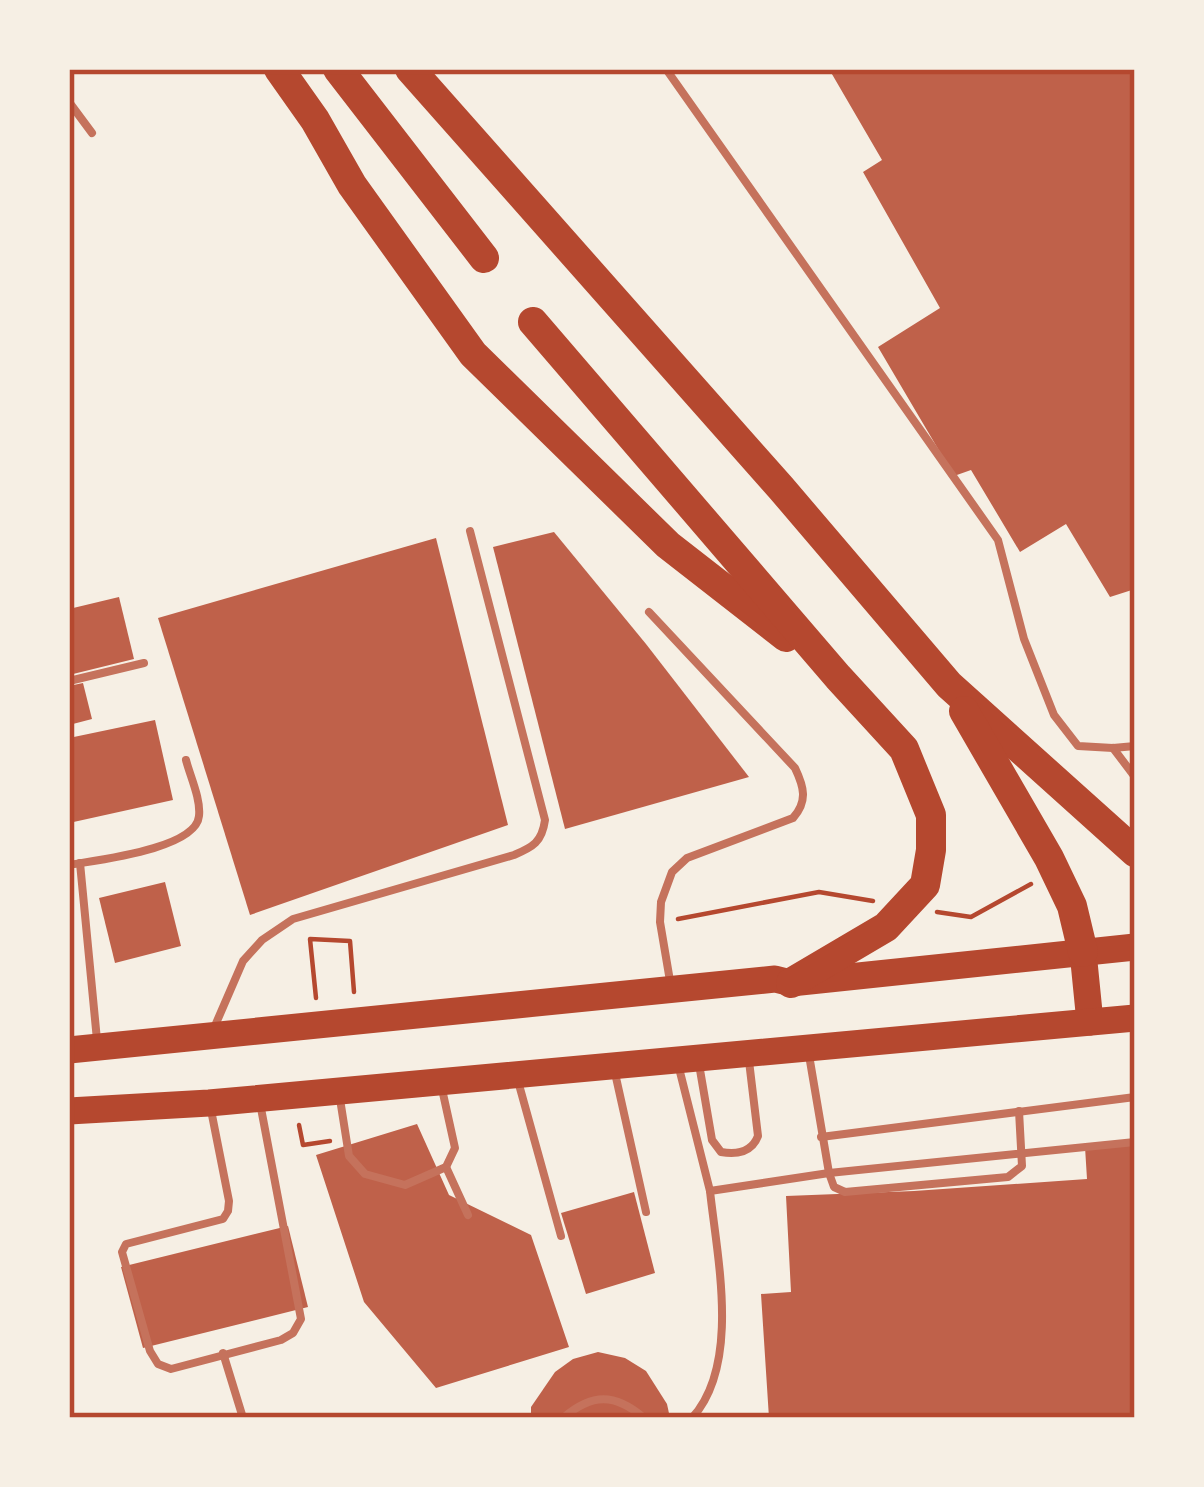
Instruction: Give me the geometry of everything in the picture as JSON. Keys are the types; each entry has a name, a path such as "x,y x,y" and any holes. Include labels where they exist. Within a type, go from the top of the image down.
{"highway":[{"path":"278,69 472,355 668,545 838,677"},
{"path":"338,69 484,258"},
{"path":"410,69 781,488 949,686 1135,852"},
{"path":"533,322 904,749 931,815 925,885 886,927 791,983"},
{"path":"949,686 1072,906 1083,952 1090,1022"},
{"path":"83,1048 1135,947"},
{"path":"69,1111 209,1103 1135,1018"},
{"path":"69,1129 209,1103"}],"lane":[{"path":"665,69 998,540 1024,639 1054,715 1078,746 1135,746"},
{"path":"69,102 92,133"},
{"path":"212,1035 243,961 262,940 293,919 514,855 542,838 545,820 470,531"},
{"path":"649,612 795,768 804,796 793,818 687,858 673,872 661,902 660,922 672,989"},
{"path":"69,681 144,663"},
{"path":"1112,748 1135,777"},
{"path":"83,1048 74,864 158,847 195,829 199,809 185,760"},
{"path":"808,1048 829,1172 833,1186 845,1192 1008,1177 1022,1166 1018,1111"},
{"path":"688,1059 712,1139 721,1152 730,1154 748,1150 758,1136 748,1054"},
{"path":"688,1059 721,1290 721,1344 713,1380 692,1418"},
{"path":"614,1066 646,1212"},
{"path":"516,1075 561,1235"},
{"path":"339,1091 349,1156 365,1174 405,1185 446,1167 455,1148 441,1082"},
{"path":"821,1137 1135,1097"},
{"path":"209,1103 228,1211 223,1219 126,1244 122,1252 150,1352 158,1364 170,1369 281,1340 293,1334 301,1318 259,1098"},
{"path":"710,1191 829,1172 1135,1142"},
{"path":"446,1167 468,1215"},
{"path":"223,1353 244,1418"},
{"path":"563,1418 578,1405 597,1400 621,1401 644,1418"}],"path":[{"path":"928,910 971,917 1032,883"},
{"path":"660,922 819,892 884,903"},
{"path":"312,959 310,939 350,941 356,1021"},
{"path":"303,1144 330,1142"}],"building":[{"path":"829,69 1135,69 1135,589 1110,597 1066,524 1020,552 971,470 954,476 878,347 940,308 863,172 882,160"},
{"path":"554,532 749,777 565,829 493,547"},
{"path":"436,538 508,825 250,915 158,618"},
{"path":"119,597 134,659 69,675 69,609"},
{"path":"83,683 92,719 69,725 69,686"},
{"path":"155,720 173,800 69,823 69,738"},
{"path":"165,882 181,946 115,963 99,898"},
{"path":"417,1124 449,1195 531,1235 569,1347 436,1388 364,1302 316,1155"},
{"path":"1135,1145 1135,1418 769,1418 761,1294 791,1292 786,1196 1087,1179 1085,1147"},
{"path":"634,1192 655,1273 586,1294 561,1213"},
{"path":"288,1226 308,1307 143,1348 121,1267"},
{"path":"598,1352 625,1358 646,1371 667,1404 670,1418 531,1418 531,1407 555,1372 573,1359"}]}
